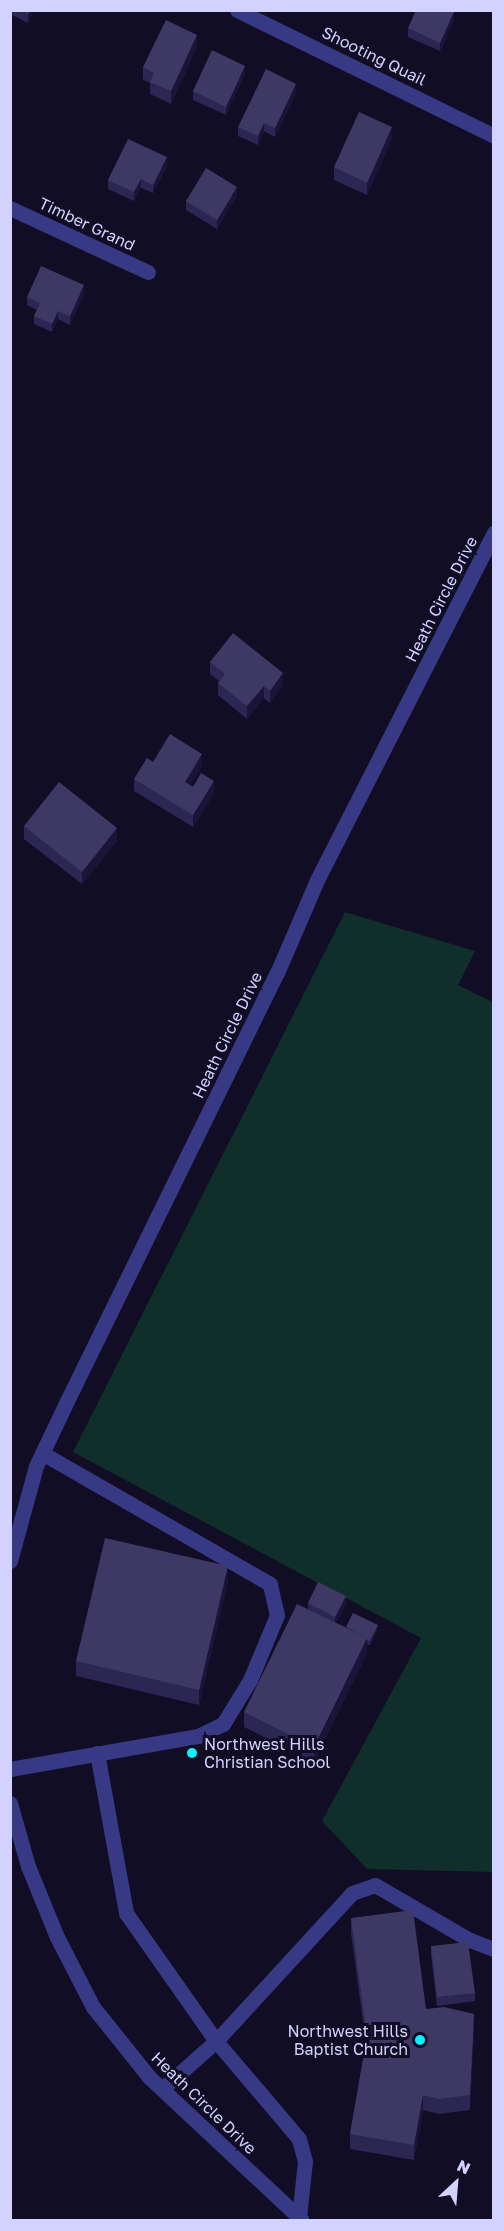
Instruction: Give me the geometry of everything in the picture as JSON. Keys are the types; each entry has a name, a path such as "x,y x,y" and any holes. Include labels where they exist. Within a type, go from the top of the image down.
{"street":[{"name":"Shooting Quail","path":"237,10 494,136"},
{"name":"Timber Grand","path":"10,208 148,272"},
{"name":"Heath Circle Drive","path":"10,1561 42,1453 277,973 317,880 494,533"},
{"path":"10,1769 198,1736 223,1724 250,1680 277,1615 270,1584 42,1453"},
{"path":"97,1754 126,1912 216,2041 299,2139 305,2161 300,2219"},
{"name":"Heath Circle Drive","path":"10,1803 28,1866 57,1937 93,2007 162,2089 300,2219"},
{"path":"162,2089 216,2041 352,1893 375,1885 470,1940 494,1949"}],"green space":[{"path":"345,912 475,951 458,985 494,1003 493,1872 367,1869 322,1821 421,1638 73,1452"}],"building":[{"path":"416,10 451,10 454,12 440,43 408,28"},
{"path":"166,20 197,35 171,91 150,82 154,73 143,67"},
{"path":"212,50 245,66 226,107 193,91"},
{"path":"266,69 296,84 275,128 264,123 258,136 238,127"},
{"path":"359,112 392,127 367,183 334,167"},
{"path":"128,139 167,157 153,185 141,179 134,192 108,180"},
{"path":"206,168 237,187 217,220 186,201"},
{"path":"41,266 84,285 70,316 58,311 52,324 34,316 40,303 27,297"},
{"path":"233,633 283,673 270,691 264,686 247,706 218,683 225,674 210,662"},
{"path":"170,734 202,754 185,782 193,787 201,773 214,781 193,815 134,779 147,758 153,762"},
{"path":"59,782 117,828 82,872 24,826"},
{"path":"105,1538 228,1566 199,1690 76,1661"},
{"path":"318,1582 346,1596 335,1617 308,1603"},
{"path":"297,1604 367,1638 314,1747 244,1712"},
{"path":"353,1613 378,1625 370,1641 346,1627"},
{"name":"Northwest Hills Baptist Church","path":"413,1910 426,2009 444,2007 474,2014 470,2095 439,2099 423,2095 414,2145 350,2134 367,2036 351,1918"},
{"path":"468,1942 475,1993 437,1997 431,1946"}],"place":[{"name":"Northwest Hills Christian School","path":"192,1753"},
{"name":"Northwest Hills Baptist Church","path":"420,2040"}]}
